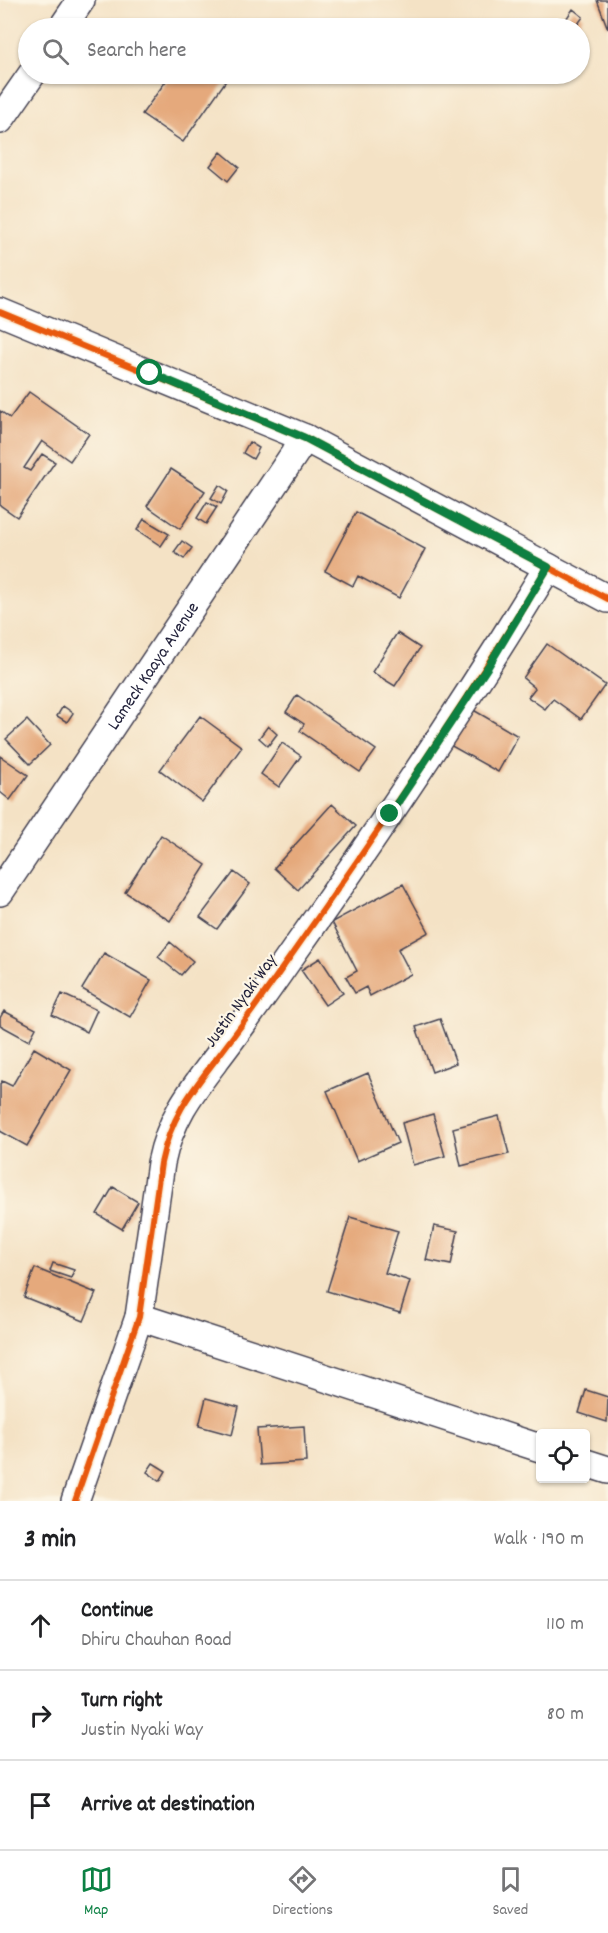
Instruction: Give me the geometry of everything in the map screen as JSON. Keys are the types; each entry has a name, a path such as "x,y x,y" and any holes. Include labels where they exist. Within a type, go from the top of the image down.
{"street":[{"path":"69,18 81,0"},
{"path":"0,120 25,84"},
{"path":"0,312 305,438 607,596"},
{"name":"Lameck Kaaya Avenue","path":"0,892 305,438"},
{"name":"Justin Nyaki Way","path":"75,1501 139,1317 161,1163 166,1140 174,1120 192,1089 290,958 390,814 489,665 548,567"},
{"path":"139,1317 536,1447"},
{"path":"590,1465 608,1470"}],"building":[{"path":"597,0 608,0 608,29"},
{"path":"573,9 583,17 582,18 567,18"},
{"path":"164,84 224,84 183,142 142,114"},
{"path":"221,152 239,167 228,181 210,166"},
{"path":"29,392 89,434 70,461 42,441 24,468 30,471 42,454 55,462 17,517 0,505 0,411 10,418"},
{"path":"249,442 259,448 253,459 243,453"},
{"path":"171,469 205,491 180,529 147,506"},
{"path":"219,485 228,491 221,504 211,498"},
{"path":"207,502 217,507 206,524 197,518"},
{"path":"356,512 425,549 399,598 358,576 353,586 325,571"},
{"path":"144,519 169,534 161,546 137,530"},
{"path":"182,541 192,548 184,559 174,552"},
{"path":"397,633 420,648 395,686 372,672"},
{"path":"547,644 605,685 581,719 553,699 545,709 528,697 535,688 523,678"},
{"path":"297,695 376,750 360,772 300,731 304,724 286,712"},
{"path":"63,706 73,713 67,722 57,716"},
{"path":"470,708 518,736 498,772 448,744"},
{"path":"200,716 242,747 202,802 160,770"},
{"path":"27,720 50,745 30,764 6,739"},
{"path":"268,726 277,734 268,746 259,738"},
{"path":"282,743 301,756 279,787 261,774"},
{"path":"0,756 28,775 10,800 0,792"},
{"path":"332,804 356,826 298,890 274,868"},
{"path":"161,835 206,865 170,921 125,892"},
{"path":"234,872 250,884 217,929 200,917"},
{"path":"403,884 429,932 398,949 411,974 370,996 366,987 355,993 346,977 357,971 332,922"},
{"path":"170,942 193,961 181,975 158,957"},
{"path":"104,953 151,980 130,1017 82,989"},
{"path":"320,958 343,993 325,1005 301,970"},
{"path":"62,994 97,1010 87,1032 52,1015"},
{"path":"4,1011 36,1028 29,1041 0,1025 0,1018"},
{"path":"440,1019 456,1063 432,1072 416,1027"},
{"path":"34,1048 71,1070 27,1146 0,1131 0,1084 2,1081 12,1086"},
{"path":"368,1073 398,1143 357,1161 327,1091"},
{"path":"433,1114 445,1156 413,1165 402,1123"},
{"path":"499,1116 509,1154 461,1166 453,1128"},
{"path":"113,1187 138,1202 122,1229 97,1214"},
{"path":"350,1217 398,1231 385,1273 410,1281 400,1313 327,1291"},
{"path":"434,1226 458,1231 451,1265 426,1260"},
{"path":"53,1263 74,1270 71,1278 50,1271"},
{"path":"35,1268 96,1293 84,1321 24,1297"},
{"path":"586,1390 608,1397 607,1422 579,1413"},
{"path":"206,1398 239,1407 232,1435 199,1426"},
{"path":"304,1426 306,1462 260,1465 257,1429"},
{"path":"153,1463 166,1471 160,1481 147,1472"}],"cycle path":[{"path":"0,312 305,438 608,599"},
{"path":"75,1501 139,1317 161,1163 179,1112 390,813 455,716 548,567"}],"route":[{"path":"150,373 305,438 548,567 489,665 390,814"}]}
